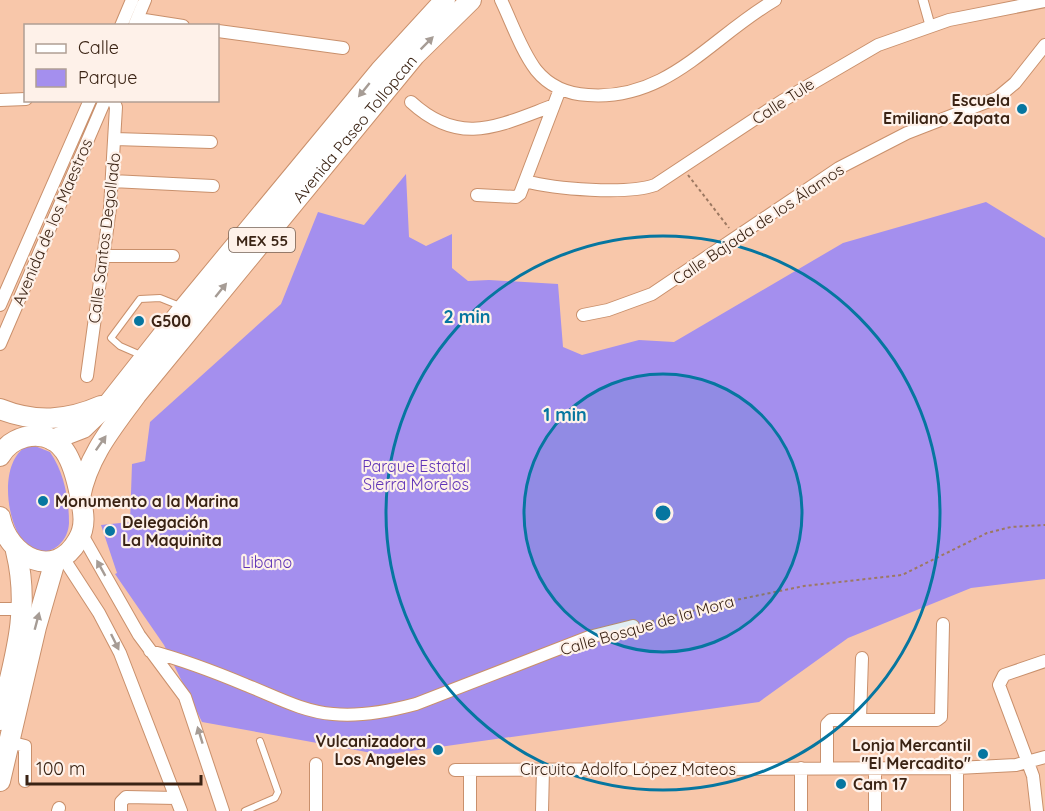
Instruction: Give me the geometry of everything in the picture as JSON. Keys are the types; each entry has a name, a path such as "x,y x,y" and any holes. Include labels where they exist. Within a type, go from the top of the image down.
{"highway":[{"name":"Avenida Paseo Tollopcan","path":"0,456 14,442 44,438 83,428 109,403 184,308 380,71 446,0"},
{"name":"Avenida Paseo Tollopcan","path":"80,497 84,478 97,448 136,395 409,62 471,0"},
{"path":"0,409 26,417 57,419 109,403"},
{"path":"0,517 5,537 16,551 30,559 59,558 69,552 81,533 84,515 71,458 66,450 44,438"},
{"path":"0,720 24,609 23,582 16,551"},
{"path":"0,781 36,627 59,558"}],"street":[{"path":"122,24 132,0"},
{"path":"145,0 136,22 160,24"},
{"path":"501,0 537,70 560,89 576,95 598,96 634,92 666,79 737,24 775,0"},
{"path":"923,0 930,25"},
{"name":"Calle Tule","path":"525,181 564,188 642,188 655,185 782,101 878,45 930,25 1045,1"},
{"path":"219,31 343,48"},
{"name":"Calle Bajada de los Álamos","path":"583,315 608,310 652,294 839,168 907,133 997,98 1015,83 1045,45"},
{"path":"477,195 516,197 520,194 560,89"},
{"path":"0,100 24,99"},
{"name":"Avenida de los Maestros","path":"0,305 89,102"},
{"name":"Avenida de los Maestros","path":"0,344 104,102"},
{"name":"Calle Santos Degollado","path":"87,376 112,181 116,107 114,102"},
{"path":"411,102 437,122 465,130 499,125 552,106"},
{"path":"115,139 211,142"},
{"path":"112,181 213,186"},
{"path":"103,256 173,256"},
{"path":"0,409 20,428 44,438"},
{"path":"81,533 150,651 176,682 189,706 223,811"},
{"path":"59,558 93,603 120,653 181,811"},
{"path":"0,609 24,609"},
{"path":"827,768 827,724 834,719 936,720 941,717 943,624"},
{"name":"Calle Bosque de la Mora","path":"150,651 207,669 302,707 335,715 390,711 416,704 589,637 633,627"},
{"path":"860,719 862,658"},
{"path":"1037,811 1028,762 999,681 1004,675 1045,661"},
{"path":"9,741 25,746 25,781"},
{"name":"Circuito Adolfo López Mateos","path":"455,770 957,768 1002,767 1045,757"},
{"path":"316,764 316,811"},
{"path":"801,768 801,811"},
{"path":"875,768 875,811"},
{"path":"957,768 957,811"},
{"path":"542,811 543,770"},
{"path":"470,771 470,811"},
{"path":"121,811 121,802 126,797 176,798"}],"lane":[{"path":"145,357 113,342 111,338 124,318 140,299 160,298 184,308"},
{"path":"245,811 275,798 278,792 260,741"}],"path":[{"path":"683,168 736,237"},
{"name":"Calle Bosque de la Mora","path":"633,627 731,601 794,588 902,575 987,533 1011,527 1045,525"}],"green space":[{"name":"Parque Estatal Sierra Morelos","path":"406,174 409,237 426,246 452,234 452,268 468,281 558,284 563,347 582,355 639,340 674,342 843,243 986,202 1045,238 1045,579 971,588 848,638 759,702 383,755 202,722 164,645 115,574 117,573 101,525 130,522 132,464 145,461 150,422 281,304 318,212 364,225"},
{"path":"27,446 35,446 50,452 59,468 67,495 69,523 64,540 52,550 44,552 36,551 22,540 16,530 9,504 9,476 12,464 18,453"}],"place":[{"name":"Escuela Emiliano Zapata","path":"1022,109"},
{"name":"G500","path":"139,321"},
{"name":"Monumento a la Marina","path":"43,501"},
{"name":"Delegación La Maquinita","path":"110,531"},
{"name":"Vulcanizadora Los Angeles","path":"438,750"},
{"name":"Lonja Mercantil \"El Mercadito\"","path":"983,754"},
{"name":"Cam 17","path":"841,784"}],"park label":[{"name":"Libano","path":"267,562"}]}
